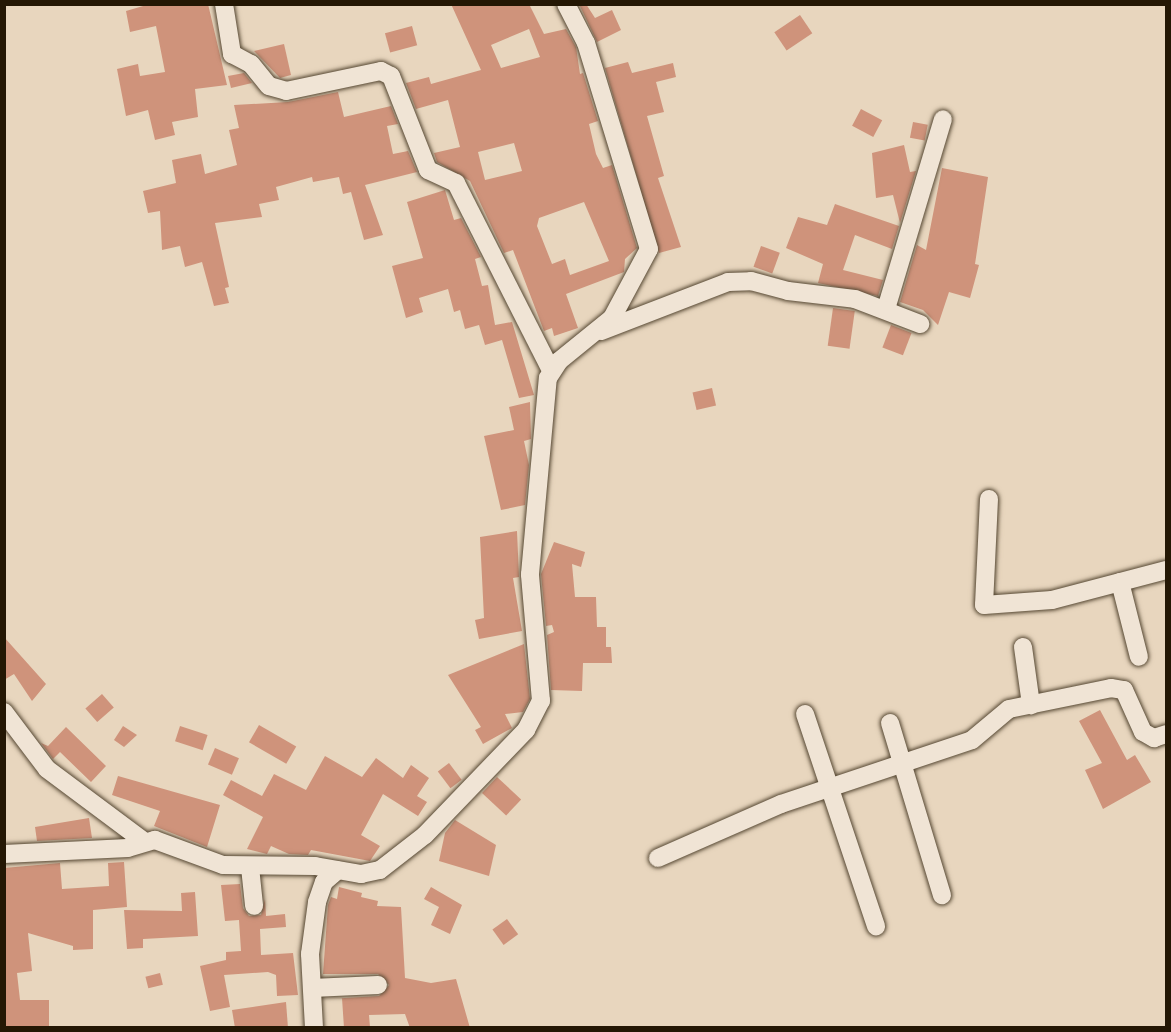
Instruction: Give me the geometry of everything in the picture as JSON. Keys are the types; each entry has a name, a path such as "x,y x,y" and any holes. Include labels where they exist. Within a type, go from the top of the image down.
{"street":[{"path":"4,854 128,848 145,842 161,841 223,865 338,870 361,874 380,870 425,835 534,718 541,701 530,574 540,424 551,370 456,183 428,170 391,76 381,71 286,91 269,86 251,64 232,54 224,4"},
{"path":"566,4 586,43 649,249 600,332"},
{"path":"886,309 943,119"},
{"path":"551,370 600,332 728,282 751,280 886,309 920,324"},
{"path":"989,499 984,605 1052,600 1167,570"},
{"path":"1120,582 1139,657"},
{"path":"1023,647 1031,705"},
{"path":"658,858 781,804 829,790 902,760 972,740 1009,709 1111,688 1124,690 1143,732 1154,738 1167,734"},
{"path":"4,712 47,769 145,842"},
{"path":"805,714 876,926"},
{"path":"890,723 942,895"},
{"path":"250,867 254,906"},
{"path":"314,1028 310,954 317,902 324,882 338,870"},
{"path":"312,988 378,986"}],"building":[{"path":"150,4 208,4 227,85 195,89 198,117 172,122 175,135 155,140 148,110 126,116 117,69 138,64 140,76 165,72 156,26 130,32 126,11"},
{"path":"451,4 529,4 544,34 566,29 576,47 580,74 583,73 598,121 589,124 596,154 603,168 612,165 637,248 625,259 624,272 566,294 578,328 554,336 552,328 544,331 513,250 504,253 470,181 437,162 434,153 460,147 448,100 416,109 406,83 429,77 431,84 481,70","holes":["529,29 540,57 501,68 491,45","514,143 522,171 485,180 478,152","584,202 609,261 570,275 565,259 552,264 537,226 539,218"]},
{"path":"579,4 586,4 595,18 612,10 621,30 597,42"},
{"path":"800,15 812,33 787,51 774,32"},
{"path":"412,26 417,45 390,53 385,33"},
{"path":"284,44 291,75 280,78 254,51"},
{"path":"628,62 632,73 673,63 676,77 656,82 664,112 647,116 664,176 658,178 681,247 659,253 605,68"},
{"path":"244,73 252,83 231,88 228,76"},
{"path":"338,92 344,117 391,106 398,124 387,126 393,154 408,151 417,172 365,185 383,235 364,240 351,192 343,194 339,177 313,182 312,177 276,187 279,200 259,204 262,217 215,223 229,287 225,288 229,303 214,306 202,262 185,267 180,246 162,250 160,211 148,213 143,191 176,183 172,160 201,154 205,174 237,165 229,130 239,128 234,105 288,102"},
{"path":"861,109 882,120 873,137 852,126"},
{"path":"913,122 928,125 925,141 910,138"},
{"path":"904,145 910,172 916,171 900,223 893,195 876,198 872,153"},
{"path":"942,168 988,177 975,264 979,265 970,298 949,292 938,325 923,310 900,302 917,245 926,250"},
{"path":"445,190 454,220 461,218 481,257 475,259 482,286 488,285 495,325 512,322 534,395 519,398 502,340 485,345 479,325 465,329 460,310 454,312 448,289 419,298 423,312 406,318 392,266 423,258 407,202"},
{"path":"835,204 899,226 892,249 855,235 843,270 883,280 878,296 818,283 823,264 786,248 798,217 827,225"},
{"path":"761,246 780,253 772,274 753,267"},
{"path":"833,308 855,311 849,349 828,346"},
{"path":"891,325 912,333 903,355 882,347"},
{"path":"712,388 716,406 697,410 693,392"},
{"path":"530,402 531,439 524,441 529,465 525,505 501,510 484,436 514,430 509,407"},
{"path":"517,531 519,577 513,578 522,631 479,639 475,620 484,618 480,537"},
{"path":"554,542 585,552 581,567 572,564 575,597 596,597 597,627 606,627 606,647 611,647 612,663 583,663 582,691 551,690 547,635 554,632 552,625 546,626 541,574"},
{"path":"4,637 46,684 32,701 14,674 4,680"},
{"path":"524,644 530,699 523,712 505,714 512,728 483,744 475,730 481,727 448,675"},
{"path":"102,694 114,708 97,722 85,708"},
{"path":"1100,710 1127,760 1135,755 1151,782 1103,809 1085,770 1102,763 1079,721"},
{"path":"259,725 296,746 286,764 249,742"},
{"path":"123,726 137,735 124,747 114,740"},
{"path":"180,726 208,735 203,750 175,741"},
{"path":"66,727 106,766 91,782 60,752 53,759 41,743 48,746"},
{"path":"215,748 239,758 232,775 208,765"},
{"path":"325,756 362,777 376,758 403,778 411,765 429,778 417,796 427,802 418,816 383,794 361,835 380,846 370,861 311,850 308,855 289,854 271,846 267,854 247,849 263,817 223,795 231,780 262,796 274,774 306,790"},
{"path":"449,763 462,780 450,788 438,771"},
{"path":"118,776 220,805 207,847 154,826 160,811 112,795"},
{"path":"497,777 521,800 506,816 482,793"},
{"path":"89,818 92,838 37,841 35,827"},
{"path":"455,820 496,845 489,876 439,861 445,833"},
{"path":"124,862 127,907 93,910 93,949 73,950 73,946 28,933 32,971 17,973 20,1000 49,1000 49,1028 4,1028 4,868 60,863 62,889 109,886 108,863"},
{"path":"240,884 243,908 249,916 261,915 265,899 266,916 285,914 286,927 260,929 261,955 293,953 298,995 277,996 276,975 268,972 224,975 230,1007 210,1011 200,966 226,960 226,952 241,951 239,920 225,921 221,885"},
{"path":"339,887 362,893 361,897 378,901 377,906 401,907 405,978 431,983 456,979 470,1028 410,1028 405,1014 369,1015 370,1027 344,1028 342,998 379,996 389,985 378,974 323,974 328,905 331,897 337,899"},
{"path":"431,887 462,905 450,934 431,925 439,907 424,899"},
{"path":"195,892 198,936 143,939 143,948 127,949 124,910 182,911 181,893"},
{"path":"507,919 518,934 504,945 492,930"},
{"path":"160,973 163,985 148,988 145,977"},
{"path":"286,1002 288,1028 235,1028 232,1010"}]}
